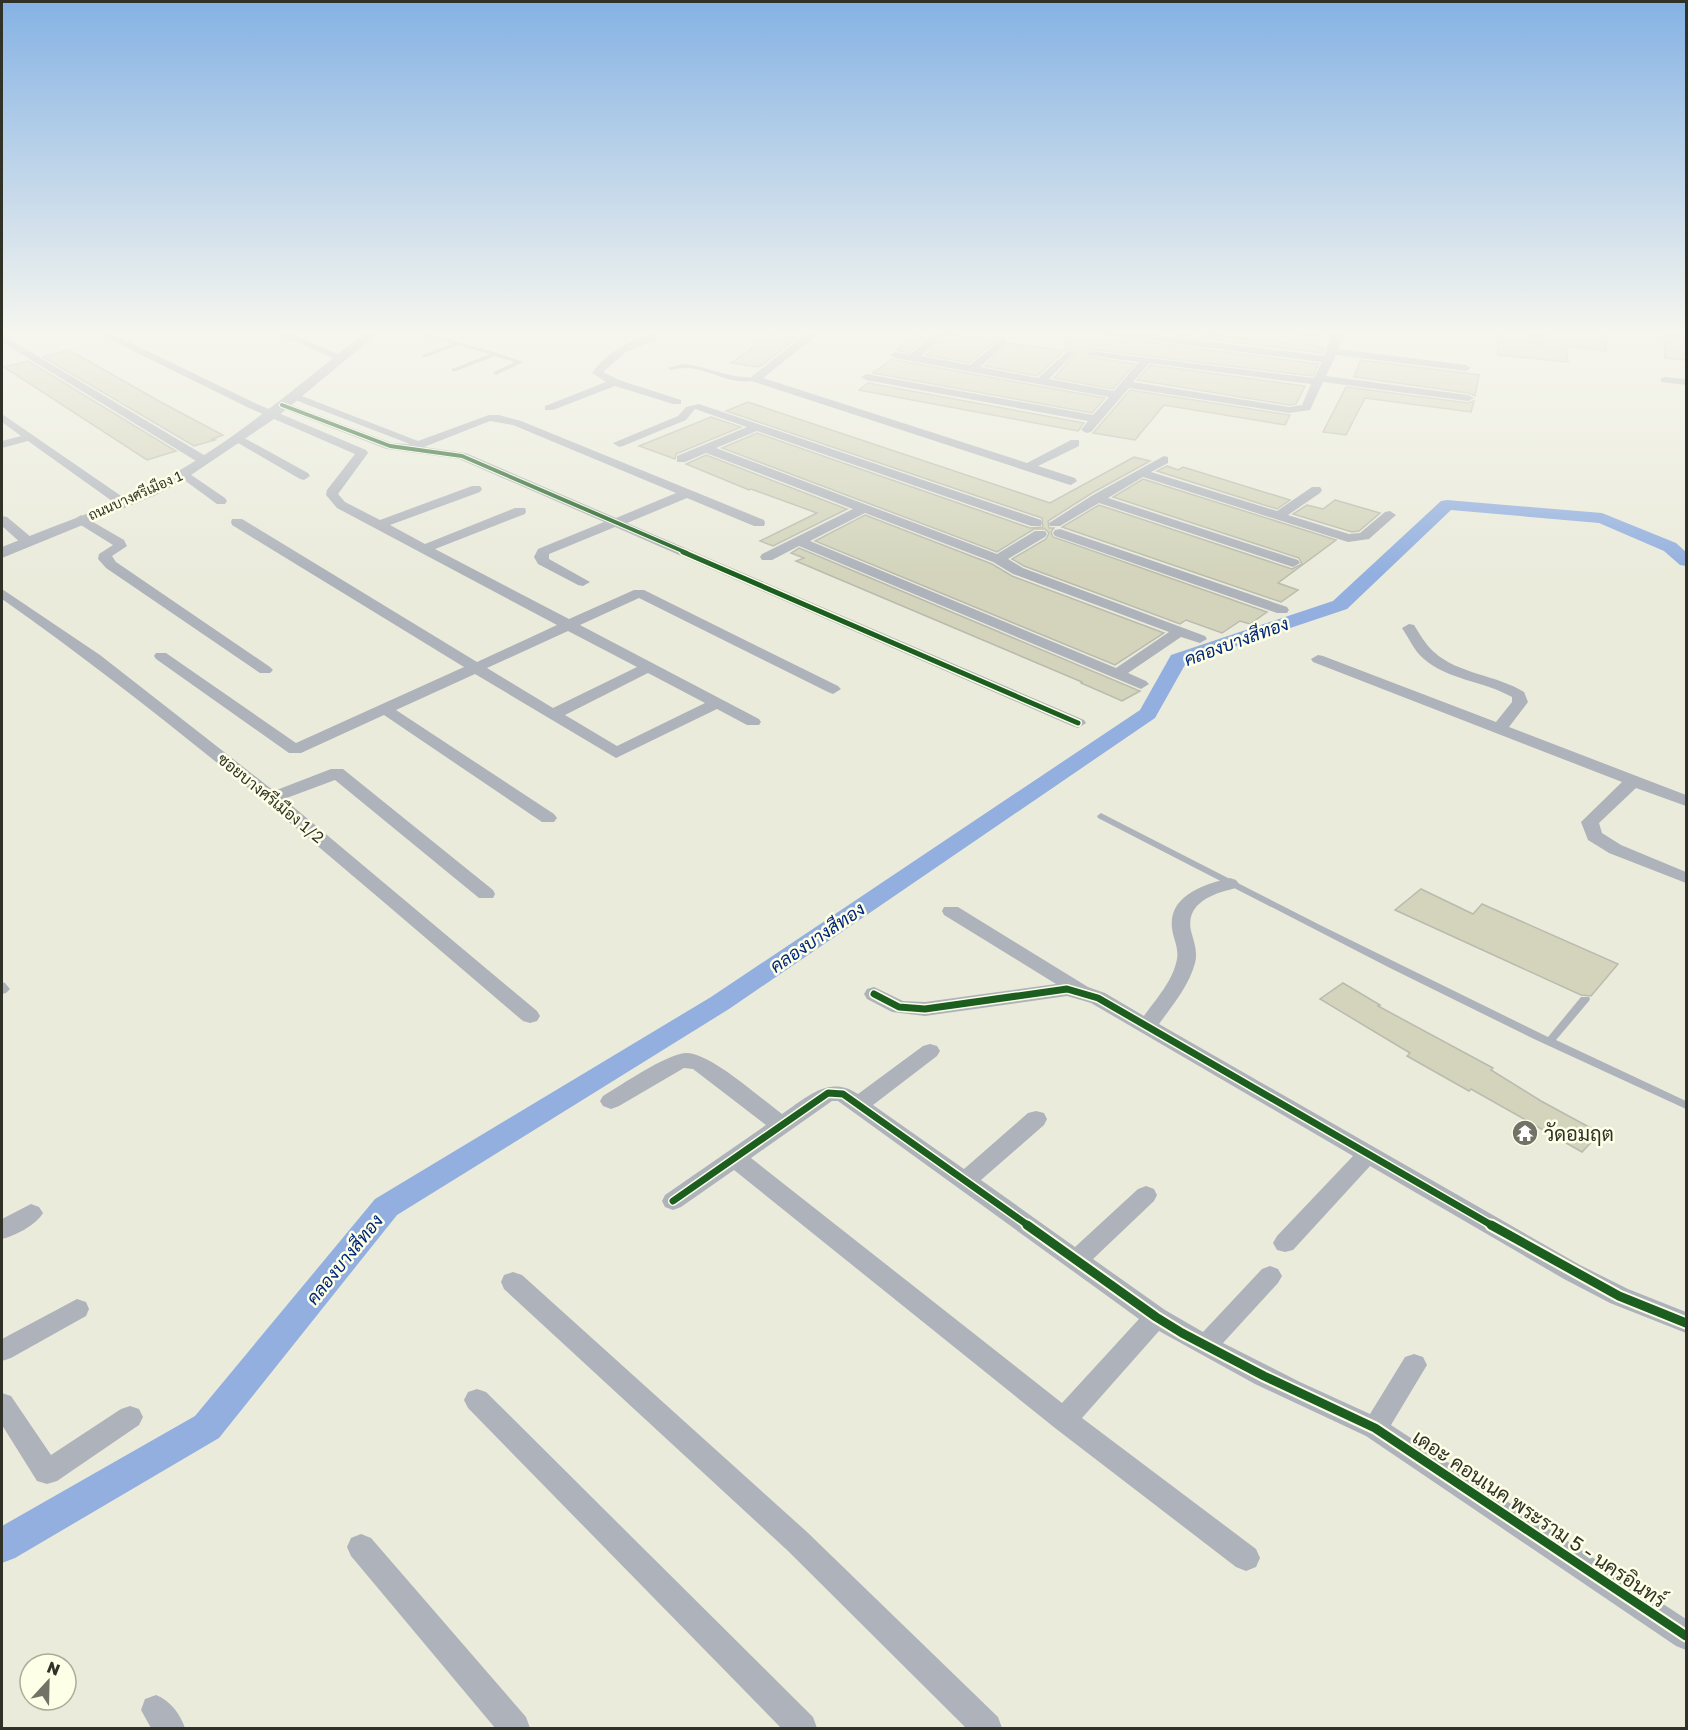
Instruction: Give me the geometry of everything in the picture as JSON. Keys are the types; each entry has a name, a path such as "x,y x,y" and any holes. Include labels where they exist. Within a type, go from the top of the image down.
{"street":[{"path":"125,413 205,461"},
{"name":"ถนนบางศรีเมือง 1","path":"2,553 123,503 184,474 272,413"},
{"path":"296,413 362,453 333,490 332,495 341,506 753,722"},
{"path":"303,413 390,446 410,445 442,436 479,420 499,418 517,423 759,523"},
{"path":"619,443 682,418 689,413"},
{"path":"710,413 757,427 1038,529 1058,528 1282,610"},
{"path":"862,413 1071,481"},
{"path":"1062,413 1096,419"},
{"path":"1087,430 1101,413"},
{"path":"2,417 123,503"},
{"path":"681,459 757,427"},
{"path":"442,436 447,453"},
{"path":"2,445 29,437"},
{"path":"237,438 304,476"},
{"path":"1028,467 1075,442"},
{"path":"410,445 462,456 1078,723"},
{"path":"707,449 998,559 1018,571 1200,639"},
{"path":"1058,528 1097,498 1164,460"},
{"path":"1141,473 1355,539 1364,536 1390,515"},
{"path":"184,474 221,501"},
{"path":"378,525 476,489"},
{"path":"1277,516 1316,490"},
{"path":"583,582 543,561 541,557 543,552 686,494"},
{"path":"1097,498 1293,563"},
{"path":"767,557 863,509"},
{"path":"424,549 520,511"},
{"path":"81,519 119,543 120,546 106,554 105,559 111,566 265,670"},
{"path":"2,520 27,542"},
{"path":"237,522 616,753 717,703"},
{"path":"998,559 1038,529"},
{"path":"799,541 1141,684"},
{"name":"ซอยบางศรีเมือง 1/2","path":"2,593 95,658 272,798 530,1016"},
{"path":"161,656 295,750 639,593 833,689"},
{"path":"1409,628 1432,658 1458,671 1511,689 1519,695 1520,702 1500,728"},
{"path":"1117,674 1179,632"},
{"path":"1318,659 1686,801"},
{"path":"552,715 648,667"},
{"path":"385,709 548,818"},
{"path":"272,798 337,773 486,894"},
{"path":"1633,781 1590,822 1594,836 1615,849 1686,878"},
{"path":"1148,1026 1178,980 1187,957 1181,920 1191,902 1205,889 1230,884"},
{"path":"951,911 1082,992 1098,998 1148,1026 1572,1272 1628,1300 1686,1323"},
{"path":"874,994 899,1007 925,1010 1067,990 1082,992"},
{"path":"858,1105 930,1051"},
{"path":"611,1101 678,1062 687,1060 700,1063 781,1125"},
{"name":"เดอะ คอนเนค พระราม 5 - นครอินทร์","path":"673,1200 828,1093 843,1094 1156,1317 1205,1346 1335,1411 1375,1428 1686,1636"},
{"path":"965,1181 1036,1119"},
{"path":"1285,1244 1368,1155"},
{"path":"735,1158 1064,1420 1246,1558"},
{"path":"1076,1260 1146,1195"},
{"path":"2,1230 31,1213"},
{"path":"1205,1346 1270,1276"},
{"path":"513,1282 797,1541 987,1728"},
{"path":"2,1351 77,1309"},
{"path":"1064,1420 1156,1317"},
{"path":"1375,1428 1414,1365"},
{"path":"477,1400 802,1728"},
{"path":"2,1404 47,1472 130,1417"},
{"path":"361,1547 515,1728"}],"lane":[{"path":"1101,816 1230,884 1686,1105"},
{"path":"2,985 5,989 2,991"},
{"path":"1550,1041 1585,999"}],"building":[{"path":"74,413 113,413 176,451 147,460"},
{"path":"138,413 181,413 223,435 212,439 215,440 194,446"},
{"path":"731,413 780,413 1050,503 1134,457 1150,461 1092,493 1048,521 1049,528 1054,528 1051,532 1053,537 1267,612 1250,624 1240,621 1222,633 1186,620 1180,624 1024,566 1012,559 1046,539 1049,533 1045,529 1034,529 997,552 722,448 757,433 1030,528 1043,527 1042,518"},
{"path":"980,413 1029,413 1084,423 1078,431"},
{"path":"1110,413 1158,413 1135,440 1093,433"},
{"path":"1211,413 1275,413 1290,415 1285,425"},
{"path":"1333,413 1357,413 1346,435 1323,432"},
{"path":"711,417 741,427 676,454 675,459 639,446"},
{"path":"706,455 847,509 773,546 760,541 817,513 749,490 686,464"},
{"path":"1167,466 1178,470 1183,467 1290,500 1277,509 1157,471"},
{"path":"1143,479 1336,540 1278,583 1298,590 1281,602 1062,527 1099,505 1292,569 1302,564 1299,558 1113,497"},
{"path":"1335,500 1380,513 1359,531 1352,532 1293,514 1307,505 1323,509"},
{"path":"865,515 992,564 1012,576 1164,633 1115,665 815,541"},
{"path":"799,548 1140,691 1122,701 796,561 804,558 791,553"},
{"path":"1421,889 1473,914 1482,904 1618,964 1591,996 1581,995 1395,910"},
{"path":"1343,983 1380,1005 1378,1006 1493,1068 1491,1070 1541,1101 1600,1133 1582,1152 1471,1089 1469,1091 1407,1056 1410,1053 1320,999"}],"waterway":[{"name":"คลองบางสีทอง","path":"2,1546 207,1427 386,1207 720,1003 1148,714 1178,659 1340,605 1447,505 1602,518 1670,547 1686,561"}],"cycle path":[{"path":"302,413 390,446 462,456 1078,723"},
{"path":"874,994 899,1007 925,1009 1067,989 1098,998 1572,1272 1619,1296 1686,1323"},
{"path":"673,1201 828,1093 843,1094 1156,1317 1264,1376 1375,1428 1686,1636"}],"place":[{"name":"วัดอมฤต","path":"1525,1133"}]}
